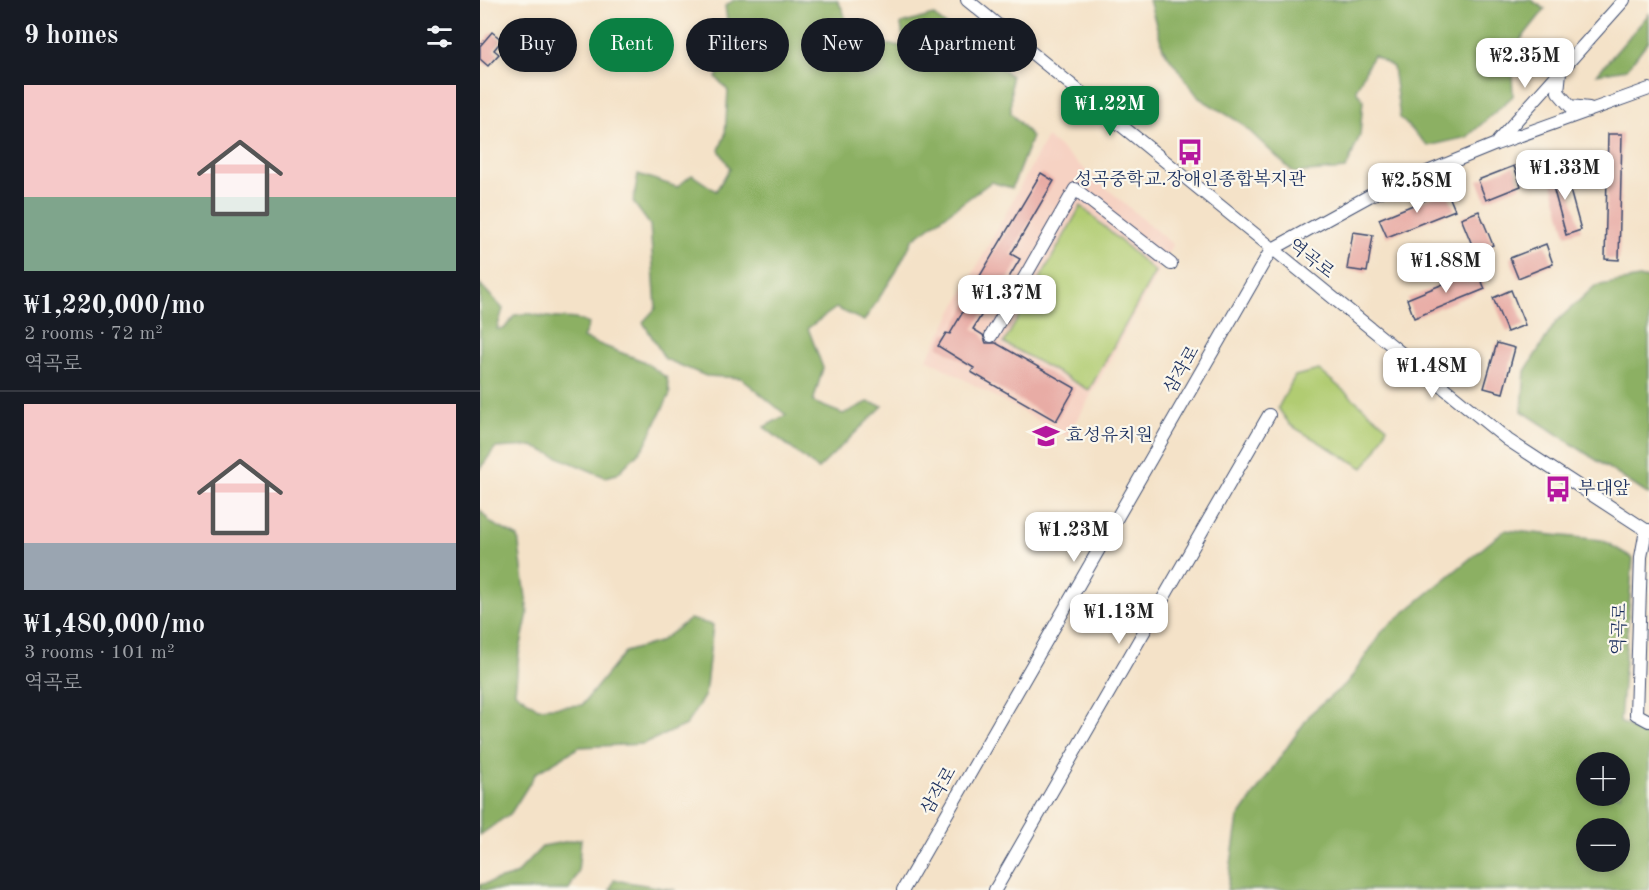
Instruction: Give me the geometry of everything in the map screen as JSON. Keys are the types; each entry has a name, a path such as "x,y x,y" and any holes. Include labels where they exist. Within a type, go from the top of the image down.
{"street":[{"name":"역곡로","path":"967,0 1271,250 1508,440 1648,531 1641,557 1636,714 1649,721"},
{"path":"1496,144 1624,0"},
{"path":"1560,72 1558,92 1570,106 1590,109"},
{"path":"1271,250 1371,195 1496,144 1649,89"},
{"path":"991,336 1075,189 1171,264"},
{"name":"삼작로","path":"903,890 1271,250"},
{"path":"995,890 1269,415"}],"shaded area":[{"path":"1047,137 1173,245 1068,437 927,359"}],"green space":[{"path":"734,0 837,0 845,18 801,18 801,72 885,72 885,45 897,45 897,72 1006,72 1011,76 1011,113 1032,137 1012,188 991,182 913,239 896,272 864,321 836,308 808,328 823,368 813,402 843,414 868,402 883,406 818,469 764,427 786,415 741,378 706,376 665,359 643,322 656,308 650,225 633,202 638,174 677,187 692,175 716,191 730,168 719,150 725,135 728,91 716,77 720,72 789,72 789,18 727,18 725,6"},
{"path":"1149,0 1531,0 1545,9 1511,52 1513,96 1467,137 1428,146 1400,118 1393,67 1373,55 1356,90 1363,100 1360,135 1346,169 1294,173 1241,123 1199,98 1163,49"},
{"path":"1649,14 1649,40 1627,69 1597,74"},
{"path":"1081,206 1155,272 1089,390 1004,343"},
{"path":"1649,278 1649,495 1522,411 1525,371 1556,322 1595,286"},
{"path":"480,284 503,309 497,329 504,329 515,315 521,314 578,320 589,324 583,338 643,361 667,378 670,394 644,447 617,474 605,477 532,446 495,448 480,469"},
{"path":"1319,370 1387,427 1377,449 1363,468 1290,425 1278,408 1295,376"},
{"path":"480,510 491,523 518,537 528,613 519,654 515,692 538,708 582,705 625,652 659,642 690,619 713,625 705,695 686,725 643,744 579,747 536,773 511,813 480,835"},
{"path":"1505,530 1602,540 1633,558 1620,722 1649,738 1649,890 1227,890 1238,818 1311,713 1349,681 1383,630"},
{"path":"581,839 578,872 569,890 480,890 480,885 515,875 543,846"},
{"path":"614,880 676,890 610,890"}],"building":[{"path":"492,32 498,37 498,45 494,50 498,55 488,66 480,59 480,46"},
{"path":"1608,134 1622,134 1619,260 1605,259"},
{"path":"1514,166 1521,186 1486,200 1478,180"},
{"path":"1564,168 1581,230 1566,235 1549,172"},
{"path":"1041,173 1054,181 1011,254 1020,259 995,301 991,299 973,329 983,335 986,343 996,343 1075,388 1056,421 971,372 974,368 938,346 946,333 950,334 977,288 974,286"},
{"path":"1447,191 1455,210 1387,237 1379,219"},
{"path":"1479,211 1493,245 1475,252 1461,218"},
{"path":"1353,232 1373,235 1367,272 1347,269"},
{"path":"1546,244 1553,264 1518,278 1510,258"},
{"path":"1477,270 1485,289 1414,318 1407,299"},
{"path":"1511,290 1525,325 1507,332 1493,298"},
{"path":"1497,343 1515,348 1503,393 1484,388"}],"place":[{"name":"성곡중학교.장애인종합복지관","path":"1190,152"},
{"name":"효성유치원","path":"1046,436"},
{"name":"부대앞","path":"1558,489"}]}
